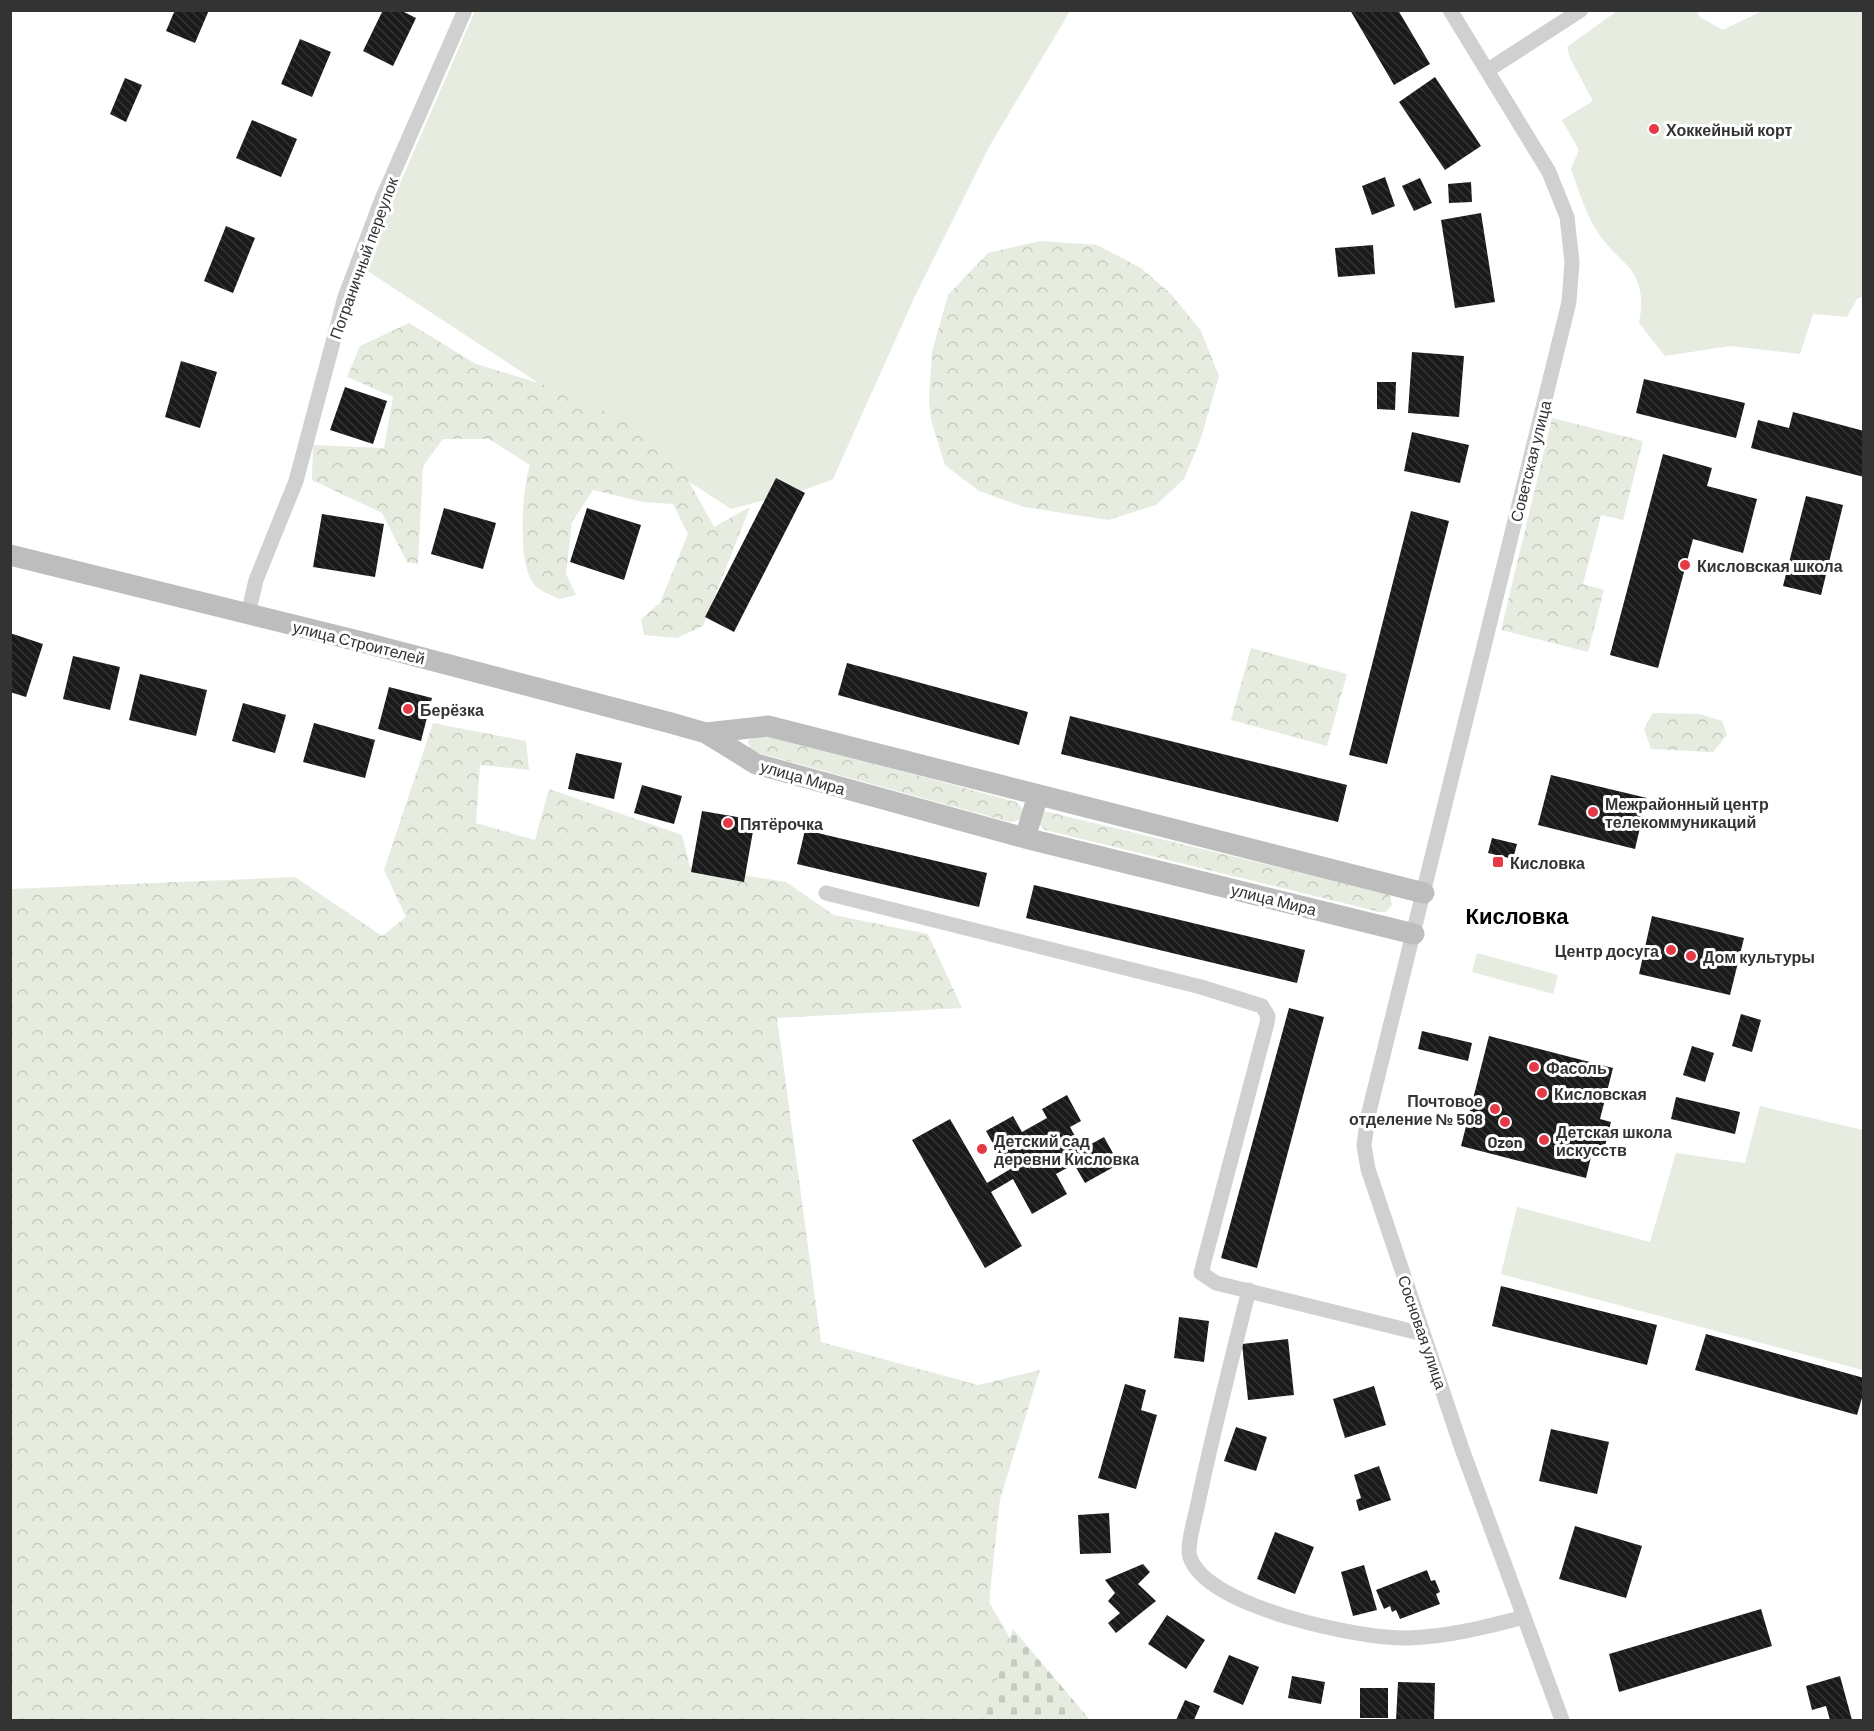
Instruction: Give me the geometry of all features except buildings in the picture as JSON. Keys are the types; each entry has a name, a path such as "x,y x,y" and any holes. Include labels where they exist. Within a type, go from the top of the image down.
{"street":[{"name":"Пограничный переулок","path":"248,614 256,580 297,481 345,297 382,199 465,10"},
{"name":"Советская улица","path":"1414,934 1569,302 1572,262 1567,217 1549,172 1450,10"},
{"path":"1488,70 1581,10"},
{"name":"улица Строителей","path":"10,555 417,656 706,733"},
{"path":"706,733 768,726 1424,893"},
{"name":"улица Мира","path":"706,733 756,764 1026,838 1414,934"},
{"path":"1026,838 1038,795"},
{"path":"826,893 1201,987 1262,1006 1268,1016 1267,1023 1201,1273 1216,1283 1423,1334"},
{"name":"Сосновая улица","path":"1414,934 1368,1116 1364,1145 1368,1169 1423,1334 1562,1720"},
{"path":"1249,1290 1218,1409 1195,1520 1189,1554 1197,1573 1216,1587 1271,1611 1352,1634 1407,1638 1471,1631 1524,1617"}],"green space":[{"path":"475,11 1070,11 989,147 915,296 833,479 807,489 731,509 363,268"},
{"path":"1617,11 1697,11 1700,17 1723,30 1762,11 1863,11 1863,296 1857,299 1847,317 1813,314 1800,354 1730,346 1665,356 1639,323 1640,289 1629,267 1603,239 1587,213 1571,169 1579,150 1562,120 1593,101 1570,58 1567,47"},
{"path":"1040,241 1097,245 1141,268 1171,294 1201,331 1219,376 1201,438 1184,479 1156,505 1108,520 1024,507 979,491 945,465 931,420 929,400 932,352 948,295 988,253"},
{"path":"409,323 476,364 568,392 647,433 677,460 714,527 750,507 703,626 677,638 644,635 641,619 660,603 688,534 673,504 643,502 593,490 572,522 566,574 576,595 559,599 542,591 534,584 525,560 523,508 530,465 489,439 443,439 423,466 418,564 407,562 382,513 312,480 313,445 384,448 393,397 347,377 360,346"},
{"path":"1552,418 1643,441 1623,520 1601,515 1583,584 1604,590 1588,652 1501,630"},
{"path":"1251,648 1347,674 1327,746 1231,720"},
{"path":"1653,713 1700,714 1722,721 1727,735 1713,752 1651,749 1644,729"},
{"path":"433,723 526,741 529,770 480,765 476,823 535,840 549,789 682,835 690,867 786,882 834,915 928,934 962,1008 777,1018 821,1342 978,1385 1040,1370 1000,1499 989,1602 1051,1709 1070,1720 11,1720 10,889 295,877 382,936 406,917 384,870"},
{"path":"761,733 1016,802 1022,808 1022,817 1010,822 755,752 750,749 748,741"},
{"path":"1044,811 1385,893 1390,896 1392,905 1386,912 1380,912 1045,830 1039,824"},
{"path":"1477,953 1558,975 1553,994 1472,972"},
{"path":"1760,1106 1863,1130 1863,1370 1501,1274 1517,1207 1650,1242 1676,1153 1745,1163"},
{"path":"1013,1629 1090,1720 984,1720"}],"place":[{"name":"Хоккейный корт","path":"1654,129"},
{"name":"Кисловская школа","path":"1685,565"},
{"name":"Берёзка","path":"408,709"},
{"name":"Межрайонный центр телекоммуникаций","path":"1593,812"},
{"name":"Пятёрочка","path":"728,823"},
{"name":"Кисловка","path":"1498,862"},
{"name":"Центр досуга","path":"1671,950"},
{"name":"Дом культуры","path":"1691,956"},
{"name":"Фасоль","path":"1534,1067"},
{"name":"Кисловская","path":"1542,1093"},
{"name":"Почтовое отделение № 508","path":"1495,1109"},
{"name":"Ozon","path":"1505,1122"},
{"name":"Детская школа искусств","path":"1544,1140"},
{"name":"Детский сад деревни Кисловка","path":"982,1149"}],"district":[{"name":"Кисловка","path":"1517,915"}]}
